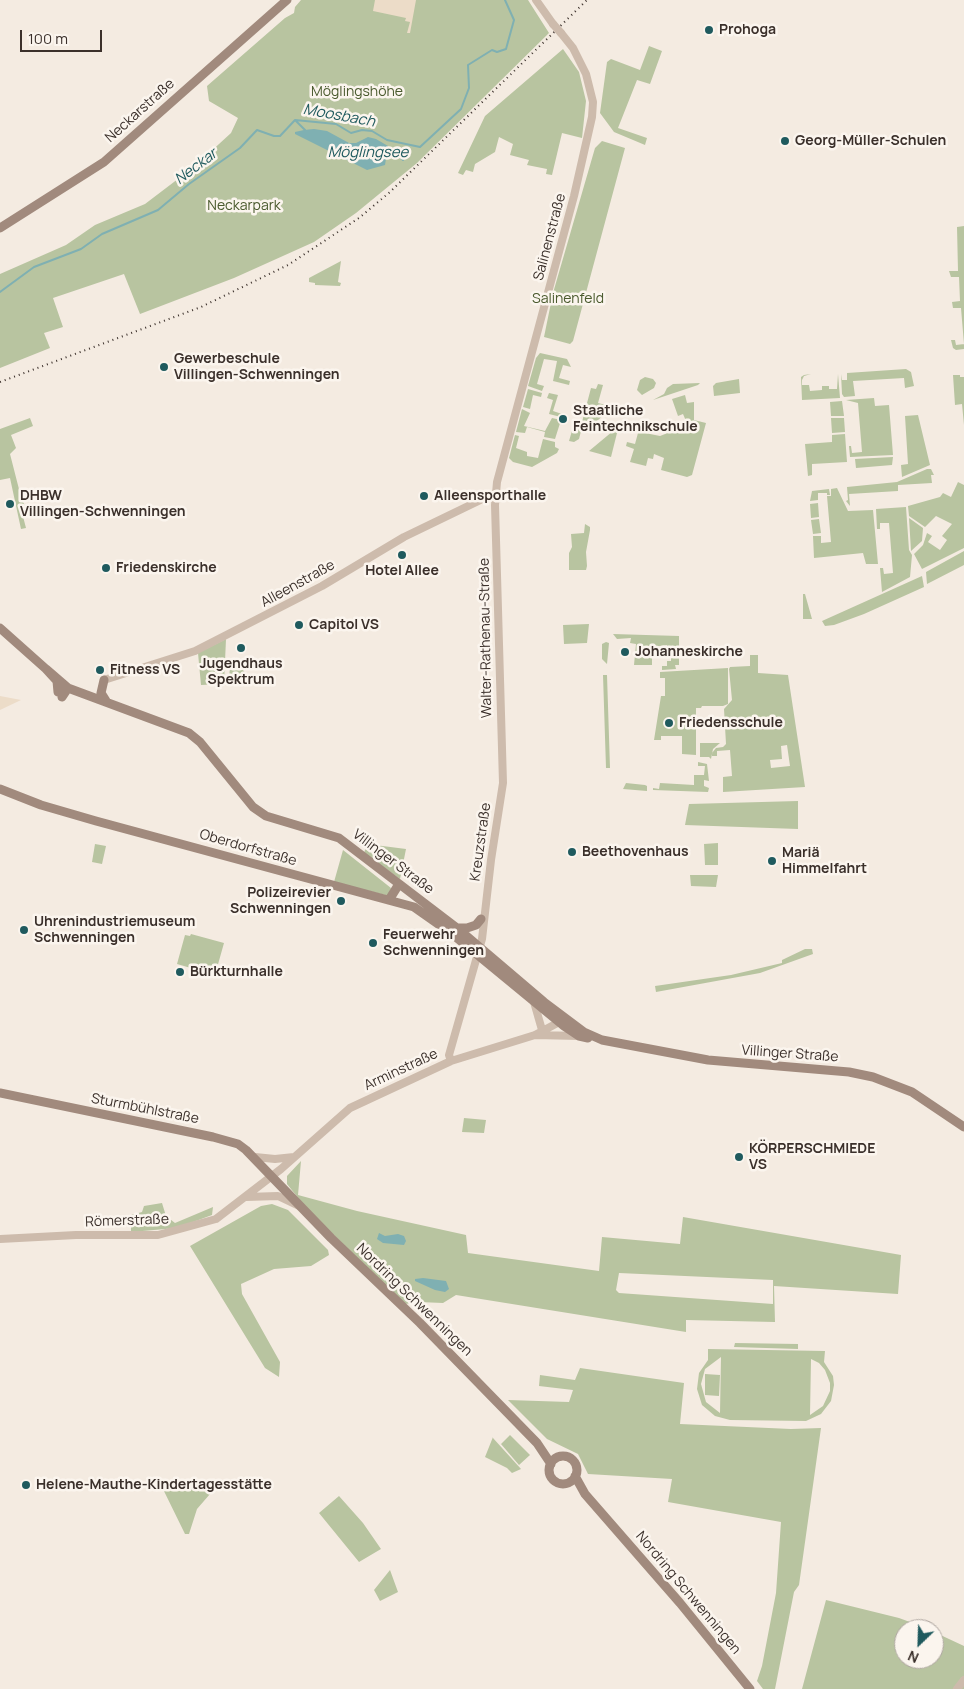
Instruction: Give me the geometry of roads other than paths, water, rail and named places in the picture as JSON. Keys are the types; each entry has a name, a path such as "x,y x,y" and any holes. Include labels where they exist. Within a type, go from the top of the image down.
{"main road":[{"name":"Neckarstraße","path":"0,228 104,162 287,0"},
{"path":"0,628 68,688 60,695 57,681 46,669"},
{"path":"104,680 101,693 106,701"},
{"name":"Villinger Straße","path":"68,688 189,733 200,742 253,807 266,816 339,838 457,928 478,951 534,1002 564,1022 602,1040 708,1060 849,1072 873,1077 912,1092 964,1127"},
{"name":"Oberdorfstraße","path":"0,789 41,805 92,820 414,906 478,951"},
{"path":"389,900 399,884"},
{"path":"457,928 467,928 476,925 481,919"},
{"name":"Villinger Straße","path":"478,951 579,1036 598,1041 602,1040"},
{"name":"Sturmbühlstraße","path":"0,1093 214,1136 238,1144 255,1157 272,1176"},
{"name":"Nordring Schwenningen","path":"272,1176 300,1207 420,1323 537,1443 551,1464"},
{"name":"Nordring Schwenningen","path":"537,1443 559,1457"},
{"path":"559,1457 572,1459 577,1467 575,1476 567,1483 559,1483 554,1479 550,1471 551,1464 559,1457"},
{"name":"Nordring Schwenningen","path":"575,1476 585,1494 680,1603 750,1689"},
{"name":"Nordring Schwenningen","path":"567,1483 585,1494"}],"street":[{"name":"Salinenstraße","path":"495,493 516,405 591,128 593,102 590,87 573,48 536,0"},
{"name":"Alleenstraße","path":"104,680 202,648 322,586 404,537 495,493"},
{"name":"Walter-Rathenau-Straße","path":"495,493 503,783"},
{"name":"Kreuzstraße","path":"451,1061 449,1055 484,930 485,904 503,783"},
{"name":"Kreuzstraße","path":"478,951 478,936 485,904"},
{"path":"534,1002 541,1033"},
{"name":"Arminstraße","path":"272,1176 350,1108 451,1061 541,1033 564,1022"},
{"name":"Arminstraße","path":"541,1033 579,1036"},
{"path":"255,1157 275,1159 294,1157"},
{"name":"Römerstraße","path":"0,1239 171,1233 216,1219 272,1176"},
{"path":"246,1197 278,1196 300,1207"},
{"path":"957,1689 964,1680"}],"water":[{"name":"Möglingsee","path":"314,129 327,131 349,143 356,143 368,137 376,139 388,146 385,165 367,170 295,134 295,132"},
{"path":"379,1233 385,1236 398,1234 404,1236 406,1241 404,1245 383,1243 377,1239"},
{"path":"423,1278 446,1281 449,1289 445,1292 435,1290 415,1281 415,1279"}],"waterway":[{"name":"Moosbach","path":"295,120 336,124 351,133 362,130 372,131 387,140 420,147 461,109 469,88 468,65 492,50 497,52 506,49 514,20 505,0"},
{"name":"Neckar","path":"0,292 34,267 81,249 102,234 158,210 189,184 240,148 257,130 274,136 280,136 295,120 305,130"},
{"name":"Neckar","path":"385,150 396,153 403,160"}],"railway":[{"path":"0,382 201,307 288,265 359,218 390,192 587,0"}],"place":[{"name":"Prohoga","path":"709,30"},
{"name":"Georg-Müller-Schulen","path":"785,141"},
{"name":"Gewerbeschule Villingen-Schwenningen","path":"164,367"},
{"name":"Staatliche Feintechnikschule","path":"563,419"},
{"name":"Alleensporthalle","path":"424,496"},
{"name":"DHBW Villingen-Schwenningen","path":"10,504"},
{"name":"Hotel Allee","path":"402,555"},
{"name":"Friedenskirche","path":"106,568"},
{"name":"Capitol VS","path":"299,625"},
{"name":"Jugendhaus Spektrum","path":"241,648"},
{"name":"Johanneskirche","path":"625,652"},
{"name":"Fitness VS","path":"100,670"},
{"name":"Friedensschule","path":"669,723"},
{"name":"Beethovenhaus","path":"572,852"},
{"name":"Mariä Himmelfahrt","path":"772,861"},
{"name":"Polizeirevier Schwenningen","path":"341,901"},
{"name":"Uhrenindustriemuseum Schwenningen","path":"24,930"},
{"name":"Feuerwehr Schwenningen","path":"373,943"},
{"name":"Bürkturnhalle","path":"180,972"},
{"name":"KÖRPERSCHMIEDE VS","path":"739,1157"},
{"name":"Helene-Mauthe-Kindertagesstätte","path":"26,1485"}],"park label":[{"name":"Möglingshöhe","path":"357,92"},
{"name":"Neckarpark","path":"244,206"},
{"name":"Salinenfeld","path":"568,299"}]}
